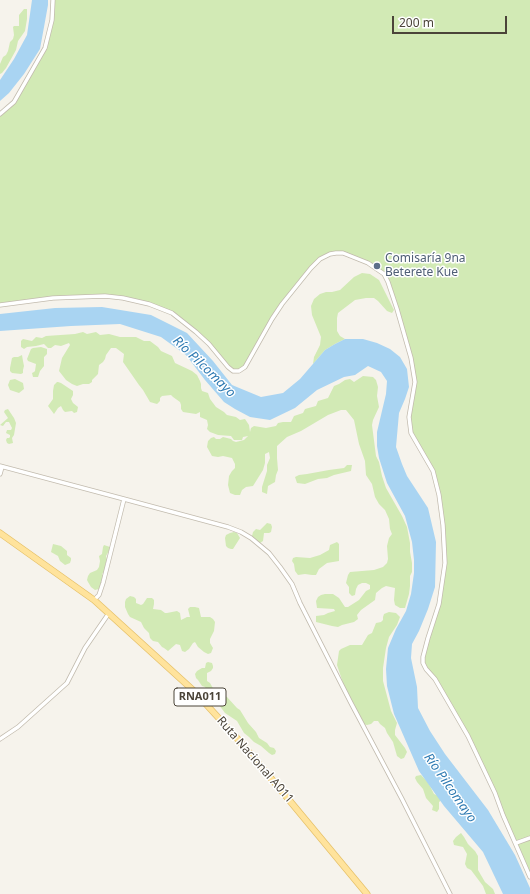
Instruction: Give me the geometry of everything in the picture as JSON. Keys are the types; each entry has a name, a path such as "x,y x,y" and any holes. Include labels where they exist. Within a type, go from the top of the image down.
{"main road":[{"name":"Ruta Nacional A011","path":"0,533 94,600 194,691 261,766 367,894"}],"street":[{"path":"0,114 14,102 45,48 52,20 53,0"},
{"path":"0,305 53,298 105,296 123,298 149,304 172,313 209,344 228,367 234,371 239,371 245,367 272,318 282,304 320,259 330,254 343,253 368,263 384,274 395,302 411,358 415,382 409,417 411,433 433,471 443,525 445,563 439,604 428,638 423,663 435,679 468,736 495,793 530,877"},
{"path":"0,474 1,467 228,527 251,538 269,553 292,584 300,603 351,704 402,799 450,894"},
{"path":"94,600 99,595 103,583 124,499"},
{"path":"0,739 18,727 66,684 85,648 109,613"},
{"path":"516,843 530,838"}],"green space":[{"path":"53,0 530,0 530,877 468,736 435,679 426,669 423,657 439,604 445,563 443,525 433,471 411,433 409,424 414,391 411,358 384,274 357,258 336,253 320,259 282,304 250,359 239,371 233,371 209,344 172,313 149,304 105,296 67,297 0,305 0,114 14,102 45,48 52,20"},
{"path":"24,9 27,9 25,31 18,41 16,50 6,68 0,74 0,64 8,51 10,42 13,39 13,27 19,26 19,15"},
{"path":"362,273 370,274 379,280 394,310 392,313 387,311 374,298 355,300 338,313 337,331 340,336 345,339 325,350 313,364 314,357 320,345 321,337 312,315 311,306 314,299 320,294 340,290 354,277"},
{"path":"83,332 87,334 96,332 100,335 109,334 120,337 136,337 144,341 150,341 161,351 172,356 175,363 197,375 202,391 208,393 210,399 216,407 227,415 236,417 240,420 245,419 249,425 250,432 251,428 254,426 266,428 276,426 278,423 291,422 294,416 303,413 305,409 316,406 318,401 328,398 334,386 345,380 350,379 354,382 363,376 373,377 376,380 378,387 377,396 379,407 372,425 376,456 386,488 407,527 410,543 412,572 410,576 409,594 405,608 400,608 395,605 395,588 386,586 376,593 375,600 361,610 357,615 358,619 354,622 338,627 316,622 316,616 335,611 334,609 317,608 316,601 321,595 333,594 339,598 345,607 348,607 359,600 366,591 370,589 370,585 362,583 358,585 355,595 352,596 349,593 349,587 346,583 348,575 350,572 374,570 383,567 387,563 387,546 389,538 392,534 389,519 385,510 375,497 372,484 366,475 365,461 359,444 354,420 346,410 341,410 328,415 301,431 287,437 277,446 278,470 275,482 268,486 267,494 262,492 262,487 270,458 269,452 265,454 263,470 253,486 246,487 242,490 240,495 235,495 230,493 228,485 229,476 235,468 232,458 212,456 207,447 208,441 214,437 216,439 220,439 223,437 236,442 244,440 248,436 243,437 242,440 234,440 231,436 218,435 210,432 207,429 207,420 200,417 200,412 196,414 183,412 180,402 171,395 162,396 157,404 150,402 123,362 124,354 116,348 111,348 106,355 103,362 99,365 98,374 92,382 77,386 66,380 59,371 62,358 70,345 69,343 61,346 55,345 51,348 48,348 44,344 27,347 24,349 21,347 21,341 23,339 32,341 36,337 42,338 46,336"},
{"path":"41,347 47,349 47,354 44,357 44,366 38,377 33,377 32,373 35,371 36,364 28,361 27,359 31,349"},
{"path":"22,355 24,366 23,373 12,373 10,368 12,358"},
{"path":"15,379 23,383 24,389 19,393 10,390 8,385 10,380"},
{"path":"57,382 73,391 71,399 78,407 77,412 65,412 61,406 54,414 48,406 53,399 54,385"},
{"path":"8,409 16,423 12,438 13,443 9,444 6,440 10,437 10,435 6,433 7,430 11,430 12,428 9,422 6,422 3,426 0,425 8,418 4,412"},
{"path":"347,465 352,465 351,471 318,479 305,484 297,483 295,477 299,475 344,468"},
{"path":"267,523 271,524 271,532 264,533 263,541 260,543 252,540 253,532 256,529 260,530"},
{"path":"234,532 237,533 240,538 233,549 231,549 226,546 225,538 226,535"},
{"path":"337,542 339,544 339,561 327,563 319,569 316,575 298,575 292,561 293,558 310,558 320,555 329,550 330,545"},
{"path":"53,544 61,546 67,551 67,555 71,558 70,563 65,565 60,561 58,556 51,552"},
{"path":"104,545 110,547 110,549 106,556 106,567 102,574 104,577 100,588 95,590 91,587 87,580 90,573 97,570 99,567 99,556 102,554"},
{"path":"130,596 134,597 136,599 136,603 141,605 147,598 152,598 154,600 153,609 161,610 165,613 177,611 180,613 181,620 190,617 188,609 190,607 199,608 201,617 210,617 215,622 214,631 210,639 210,643 213,648 211,653 208,654 204,652 195,642 185,652 182,651 180,645 176,644 168,651 158,642 153,641 141,622 130,617 128,614 125,607 125,602"},
{"path":"389,612 396,613 400,617 397,625 389,637 386,648 383,681 391,711 397,723 395,735 407,752 404,758 401,759 397,756 393,742 385,728 378,721 374,721 367,725 362,724 345,689 337,665 339,651 350,645 362,645 368,635 372,633 376,623 381,622 384,614"},
{"path":"206,663 212,663 213,668 207,673 207,681 214,690 227,697 240,710 259,738 270,747 274,748 276,751 275,754 272,755 269,753 244,733 237,721 225,713 213,697 212,693 207,691 196,678 195,674 197,671 205,668"},
{"path":"421,775 428,782 434,794 439,796 442,800 439,802 439,809 437,812 432,810 433,806 426,798 423,789 415,778 416,776"},
{"path":"461,833 478,856 478,870 485,882 493,889 495,894 486,894 483,886 465,864 467,854 463,847 454,845 453,841"}],"water":[{"path":"32,0 48,0 40,49 24,74 9,93 0,101 0,80 14,59 27,35"},
{"name":"Río Pilcomayo","path":"102,307 151,315 187,333 213,361 232,385 261,397 283,393 300,379 325,350 345,339 363,339 377,343 390,349 400,357 407,369 409,387 399,413 396,447 407,476 428,508 436,542 435,587 428,609 412,644 411,658 417,687 418,708 430,731 445,754 488,810 515,855 530,888 530,894 503,894 483,852 444,806 419,771 394,714 387,686 386,669 388,648 406,611 411,594 414,560 412,542 405,516 387,483 379,458 377,432 386,394 387,381 381,372 368,366 355,375 344,377 317,390 295,408 270,420 250,417 224,402 186,355 161,337 120,324 0,331 0,314 55,308"}],"place":[{"name":"Comisaría 9na Beterete Kue","path":"377,266"}]}
